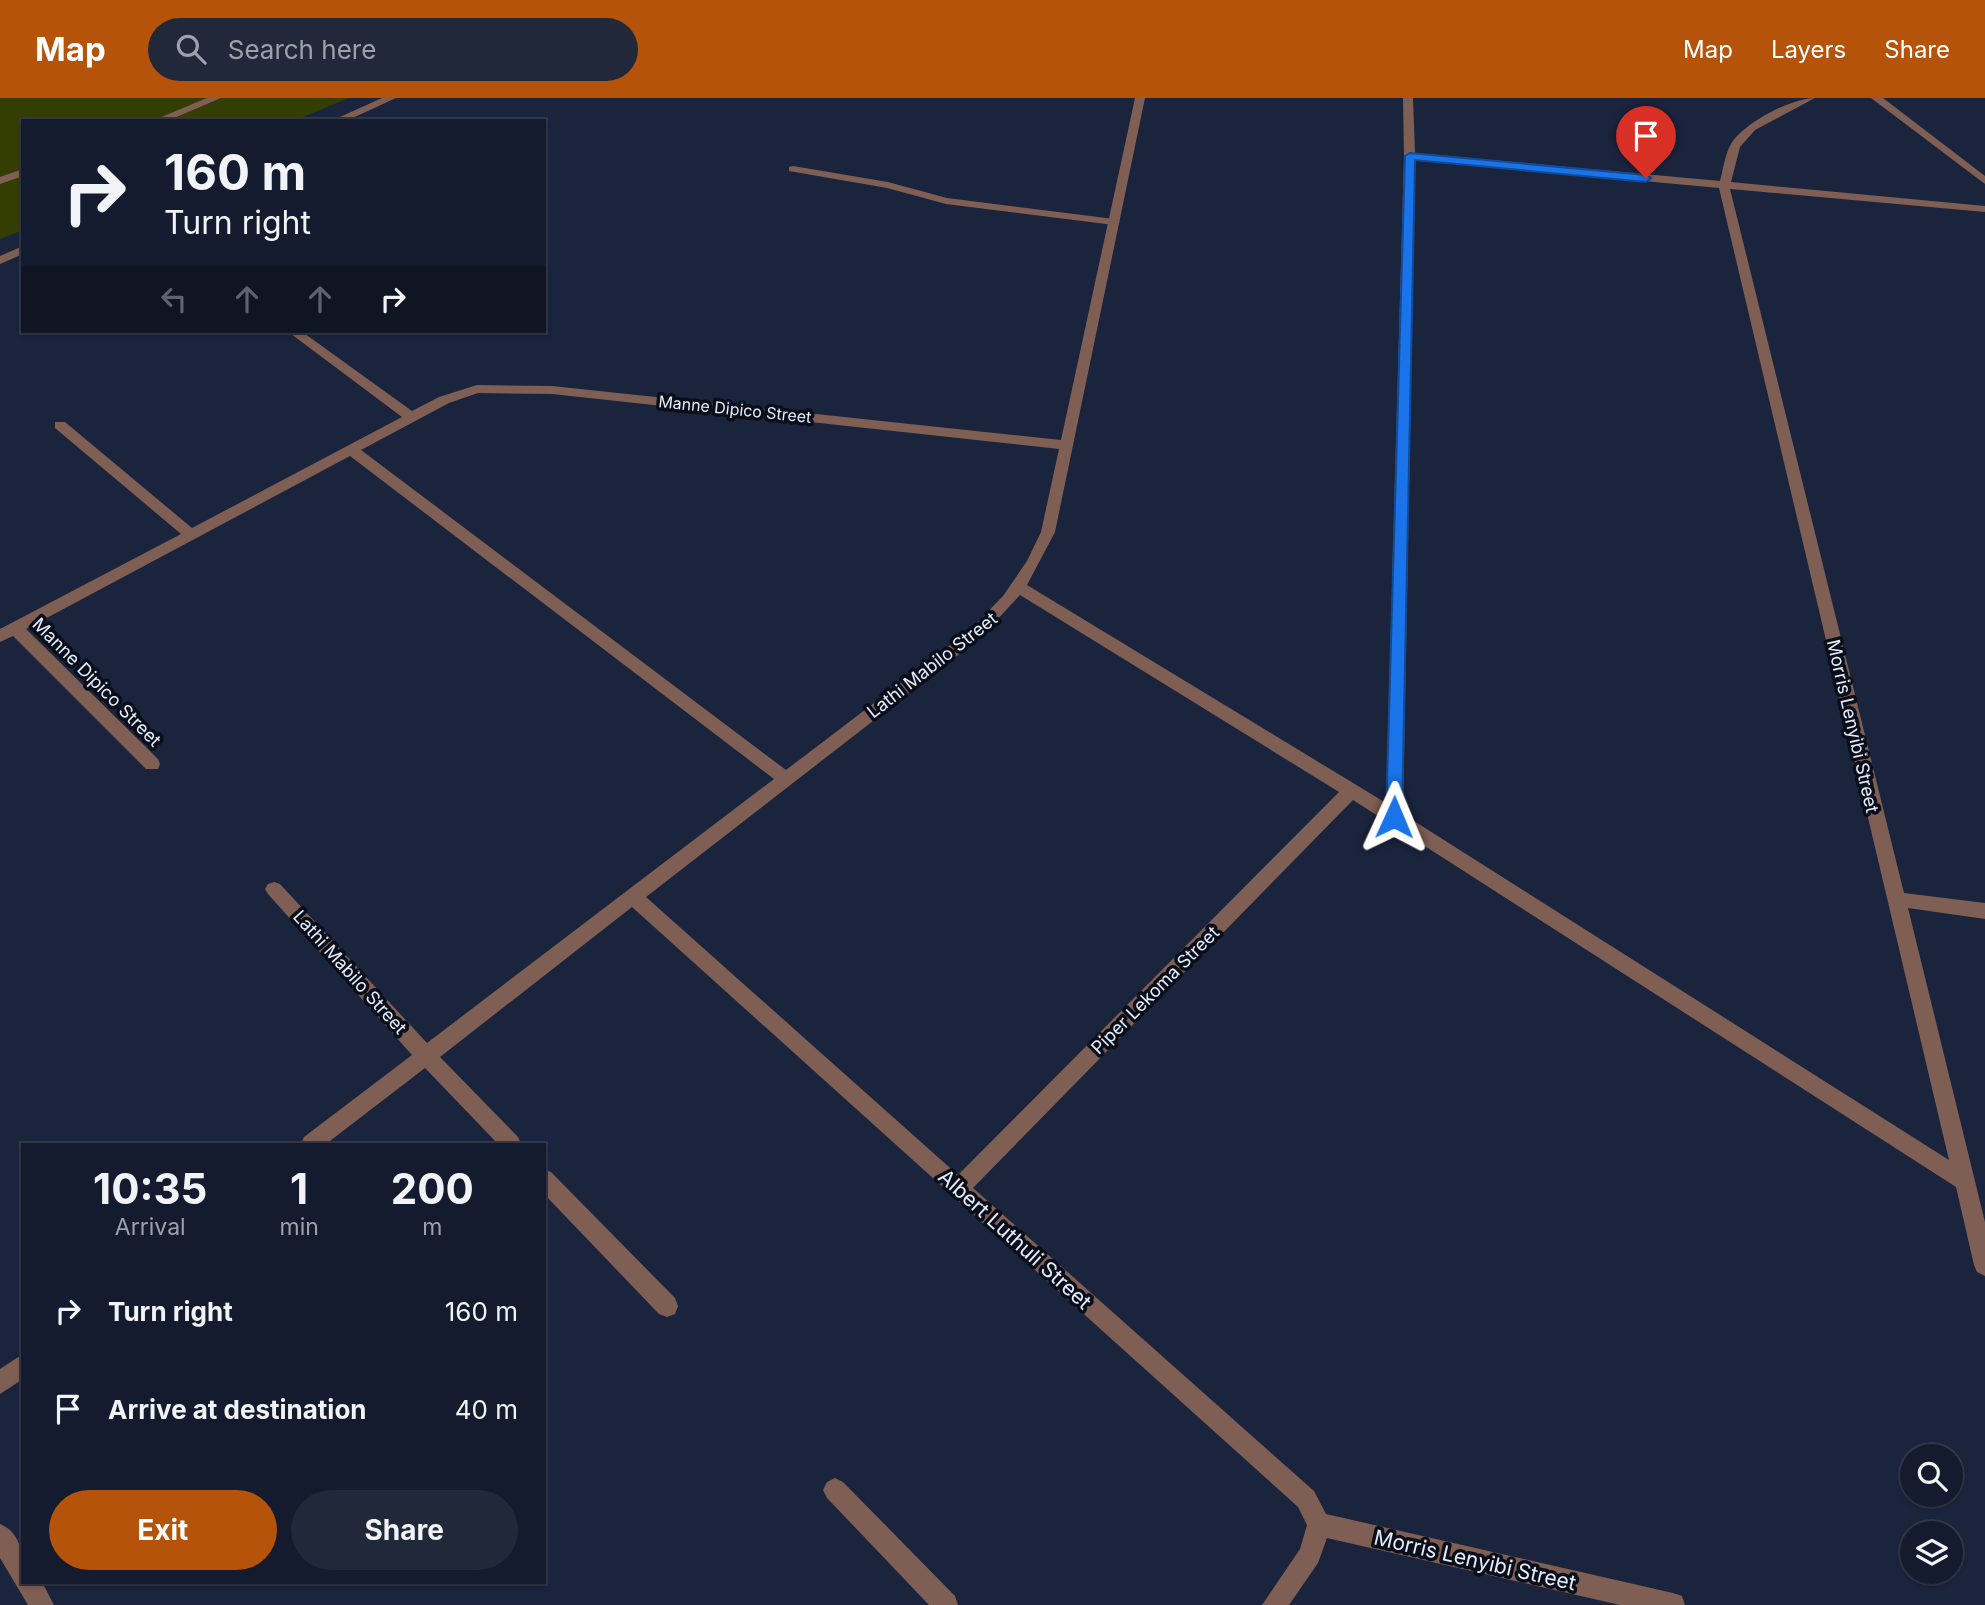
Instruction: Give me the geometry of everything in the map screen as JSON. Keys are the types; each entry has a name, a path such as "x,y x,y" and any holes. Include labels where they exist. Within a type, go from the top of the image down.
{"street":[{"path":"162,119 216,98"},
{"path":"341,119 391,98"},
{"name":"Lathi Mabilo Street","path":"311,1143 975,634 1020,588 1035,564 1048,532 1140,98"},
{"path":"1394,817 1410,156 1408,98"},
{"path":"1724,186 1735,146 1751,128 1810,98"},
{"path":"1876,98 1985,181"},
{"path":"1410,156 1985,209"},
{"path":"793,169 888,185 946,201 1114,222"},
{"path":"0,181 21,173"},
{"name":"Morris Lenyibi Street","path":"1724,186 1985,1265"},
{"path":"0,260 21,251"},
{"path":"296,333 411,417"},
{"name":"Manne Dipico Street","path":"0,636 411,417 444,400 477,389 519,387 1065,445"},
{"path":"60,425 192,535"},
{"path":"352,450 786,779"},
{"path":"1020,588 1394,817 1964,1181"},
{"name":"Manne Dipico Street","path":"15,628 152,764"},
{"name":"Piper Lekoma Street","path":"958,1189 1352,792"},
{"name":"Lathi Mabilo Street","path":"274,889 426,1056 510,1143"},
{"name":"Albert Luthuli Street","path":"633,897 1306,1499 1319,1524"},
{"path":"1895,900 1985,911"},
{"path":"546,1181 667,1306"},
{"path":"0,1383 21,1367"},
{"path":"835,1490 946,1605"},
{"path":"1274,1605 1310,1555 1319,1524"},
{"name":"Morris Lenyibi Street","path":"1319,1524 1673,1605"},
{"path":"0,1536 21,1570"},
{"path":"29,1584 42,1605"}],"green space":[{"path":"0,98 349,98 298,119 21,119 21,231 0,239"}],"route":[{"path":"1394,817 1410,156 1646,178"}]}
